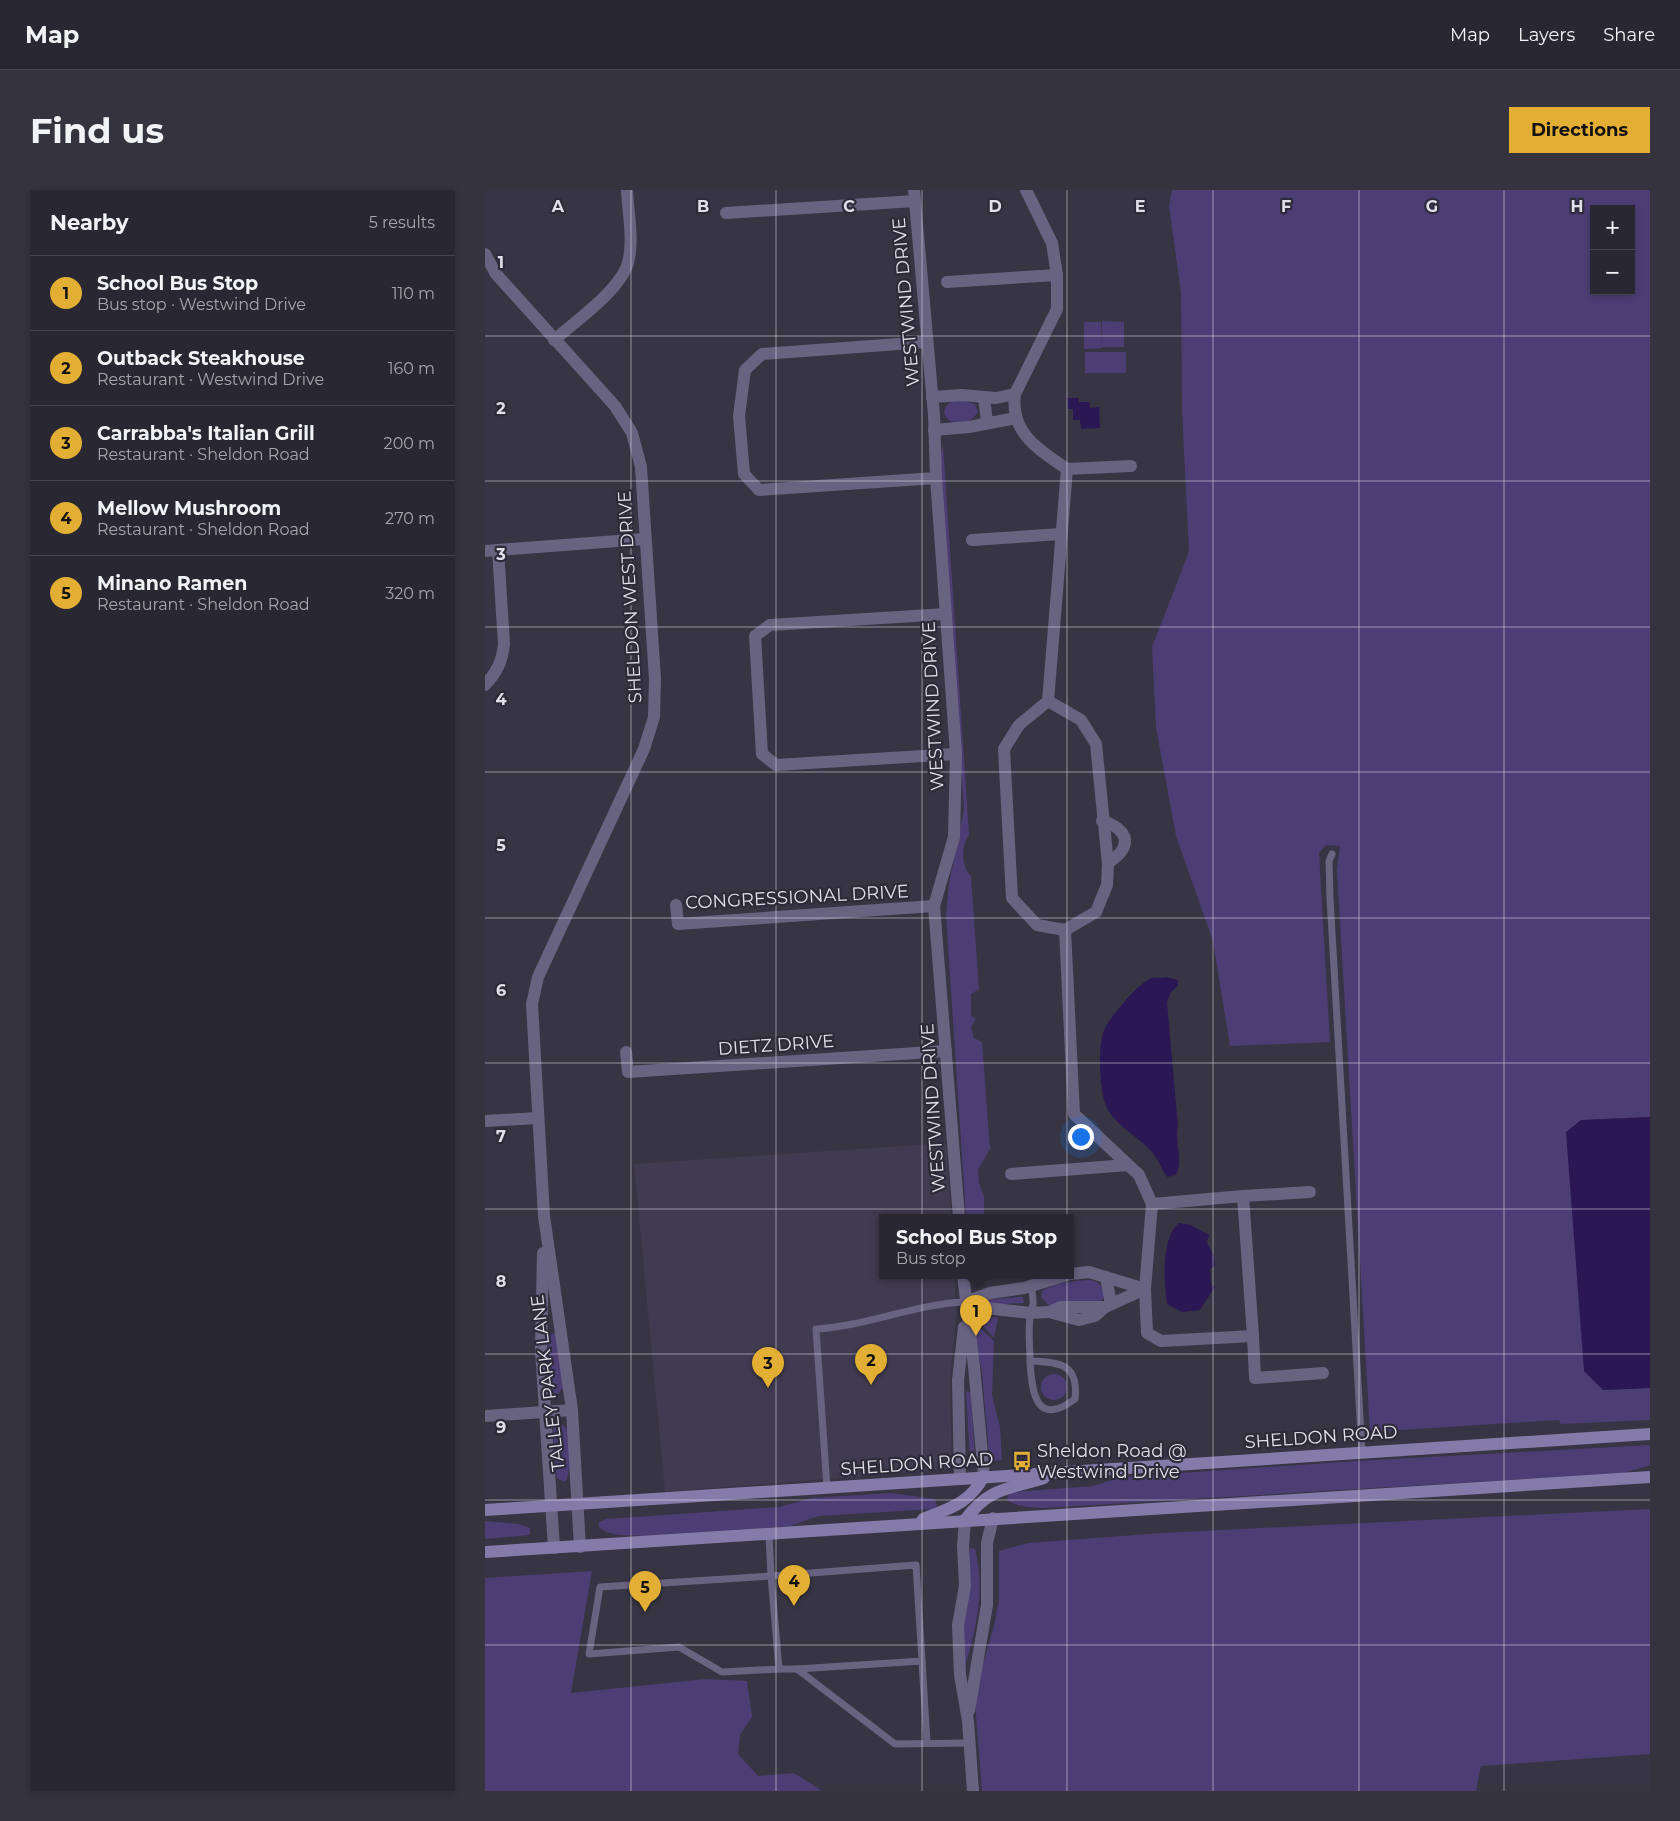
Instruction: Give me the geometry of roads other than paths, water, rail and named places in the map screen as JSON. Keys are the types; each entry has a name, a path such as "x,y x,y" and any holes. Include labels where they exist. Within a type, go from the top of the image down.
{"main road":[{"name":"SHELDON ROAD","path":"485,1510 578,1506 984,1476 1650,1434"},
{"path":"965,1520 980,1502 990,1494 1066,1472"},
{"path":"911,1524 959,1505 977,1489 984,1476"},
{"path":"485,1552 1650,1477"}],"street":[{"path":"554,340 617,284 628,263 631,240 627,190"},
{"path":"1027,190 1052,243 1057,275 1057,309 1015,394 1013,407 1016,418 1029,442 1067,469 1131,466"},
{"path":"725,213 915,195"},
{"name":"WESTWIND DRIVE","path":"915,195 932,396 956,754 954,837 934,906 959,1214"},
{"name":"SHELDON WEST DRIVE","path":"485,254 496,274 615,406 632,432 641,467 655,679 653,717 644,749 538,977 532,1004 538,1118"},
{"path":"947,282 1057,275"},
{"path":"926,342 762,354 745,370 739,416 744,474 759,490 936,478"},
{"path":"932,396 962,395 996,398 1015,394"},
{"path":"984,398 987,422"},
{"path":"934,430 969,428 987,422 1016,418"},
{"path":"1048,701 1081,720 1096,744 1107,864 1107,886 1096,912 1065,930 1037,925 1012,898 1004,749 1019,725 1048,701 1067,469"},
{"path":"972,540 1061,534"},
{"path":"485,685 495,674 503,660 504,644 491,550 645,539"},
{"path":"946,614 770,625 755,636 762,754 776,765 956,754"},
{"path":"1102,821 1117,825 1123,833 1125,842 1121,853 1107,864"},
{"name":"CONGRESSIONAL DRIVE","path":"676,905 678,924 934,906"},
{"path":"1065,930 1074,1114 1139,1175 1152,1204 1145,1289 1147,1333 1161,1341 1253,1336"},
{"name":"DIETZ DRIVE","path":"627,1052 628,1072 947,1051"},
{"path":"485,1121 538,1118"},
{"name":"TALLEY PARK LANE","path":"538,1118 544,1216 572,1410 580,1547"},
{"path":"1011,1174 1128,1165"},
{"path":"1152,1204 1310,1192"},
{"path":"1243,1196 1255,1378 1323,1373"},
{"name":"TALLEY PARK LANE","path":"544,1216 541,1350 554,1548"},
{"path":"1074,1273 1089,1272 1145,1289"},
{"path":"1107,1277 1108,1306"},
{"path":"963,1279 974,1366 984,1476"},
{"path":"965,1302 1053,1279"},
{"path":"965,1302 986,1308 1030,1313 1049,1312 1079,1320 1095,1316 1108,1306 1145,1289"},
{"path":"960,1478 958,1380 965,1302"},
{"path":"485,1416 572,1410"},
{"path":"968,1721 987,1604 987,1543 993,1518"},
{"path":"965,1520 963,1546 965,1586 958,1625 960,1675 968,1721 973,1791"}],"lane":[{"path":"1332,854 1329,861 1330,898 1362,1452"},
{"path":"1030,1361 1052,1362 1067,1368 1077,1383 1075,1399 1062,1409 1051,1410 1039,1403 1033,1394 1030,1382 1028,1346 1030,1313 1034,1304 1031,1286"},
{"path":"827,1488 816,1329 844,1327 940,1303 965,1302"},
{"path":"769,1533 779,1669"},
{"path":"923,1661 722,1672 679,1647 589,1654 600,1587 916,1565 923,1661 927,1743"},
{"path":"797,1669 895,1744 969,1743"}],"place":[{"name":"School Bus Stop","path":"976,1336"},
{"name":"Outback Steakhouse","path":"871,1385"},
{"name":"Carrabba's Italian Grill","path":"768,1388"},
{"name":"Sheldon Road @ Westwind Drive","path":"1022,1461"},
{"name":"Mellow Mushroom","path":"794,1606"},
{"name":"Minano Ramen","path":"645,1612"}]}
